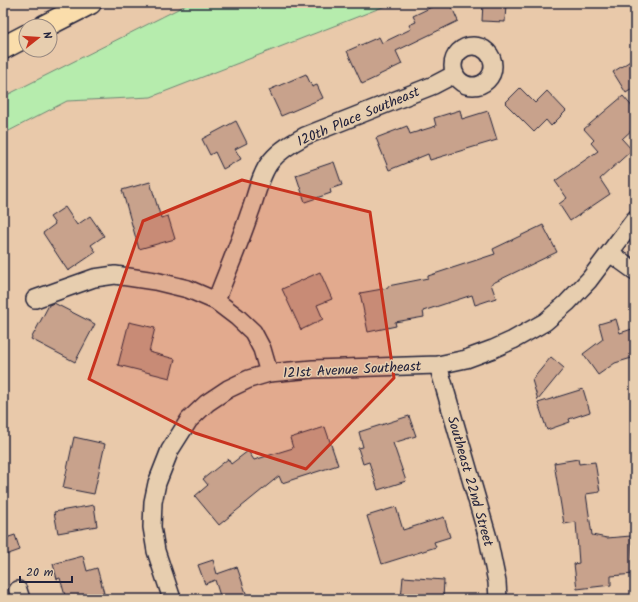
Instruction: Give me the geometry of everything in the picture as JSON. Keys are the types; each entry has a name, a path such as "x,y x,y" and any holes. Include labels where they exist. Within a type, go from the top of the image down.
{"highway":[{"path":"58,19 90,3"},
{"path":"3,48 18,40"}],"street":[{"name":"120th Place Southeast","path":"216,301 250,214 262,176 270,162 279,153 292,143 305,136 434,84 455,74"},
{"name":"121st Avenue Southeast","path":"35,299 94,278 115,275 149,280 188,289 216,301 237,317 253,332 262,349 269,372 438,365 466,359 493,349 513,340 545,322 589,280 635,219"},
{"path":"610,253 635,271"},
{"name":"Southeast 22nd Street","path":"438,365 488,538 497,582 498,599"},
{"path":"172,599 156,552 152,527 153,502 157,483 170,450 189,420 208,403 228,389 269,372"}],"highlighted area":[{"path":"242,180 370,212 394,378 306,469 195,433 89,379 143,221"}],"green space":[{"path":"190,3 393,3 151,97 67,101 3,134 3,97"}],"building":[{"path":"440,3 450,3 458,21 396,51 402,64 362,84 347,51 379,37 382,43 411,29 409,25 416,22 413,16"},
{"path":"483,3 506,3 505,22 482,21"},
{"path":"635,58 635,87 626,93 613,72"},
{"path":"306,74 312,87 317,85 323,98 281,116 269,90"},
{"path":"520,88 535,103 547,91 566,111 551,126 546,120 534,132 505,103"},
{"path":"623,96 635,110 635,127 622,139 632,150 600,179 610,194 570,221 559,204 567,198 555,181 598,151 591,143 594,140 584,129"},
{"path":"460,110 462,119 488,111 497,140 430,160 428,154 389,170 376,138 407,126 410,134 436,126 434,118"},
{"path":"236,121 247,143 235,149 241,159 223,169 215,152 210,155 202,139"},
{"path":"334,162 342,185 330,189 331,193 305,202 296,175"},
{"path":"150,182 161,218 168,216 175,239 139,249 122,190"},
{"path":"65,207 77,225 90,216 104,236 91,245 96,252 68,271 43,233 55,224 50,217"},
{"path":"543,225 557,252 491,284 496,298 475,305 472,295 423,311 424,317 395,322 396,326 368,332 360,293 428,278 428,276 495,254 493,249"},
{"path":"320,272 332,299 317,305 323,319 301,330 282,289"},
{"path":"54,303 95,324 75,362 31,339 49,305"},
{"path":"616,319 620,333 635,328 635,357 615,363 598,375 583,354 603,339 599,324"},
{"path":"129,322 155,328 149,352 175,359 170,378 118,365"},
{"path":"551,357 564,368 538,400 532,380"},
{"path":"583,389 590,412 569,419 570,422 547,430 538,403"},
{"path":"409,416 416,436 393,443 406,481 378,490 369,462 363,464 358,448 363,447 359,432"},
{"path":"325,427 338,465 282,483 279,476 219,525 195,496 208,485 203,479 228,459 231,464 248,451 254,460 293,448 290,438"},
{"path":"74,437 105,444 94,494 63,488"},
{"path":"578,459 579,464 595,462 600,492 586,494 592,535 607,538 631,536 634,574 611,576 611,585 577,589 574,564 579,563 576,522 564,524 554,463"},
{"path":"94,505 97,526 58,533 54,512"},
{"path":"396,507 403,530 444,517 450,537 434,542 436,547 382,564 367,516"},
{"path":"15,535 20,550 3,556 3,539"},
{"path":"83,556 87,571 97,568 104,593 83,599 66,599 60,578 57,579 53,564"},
{"path":"213,560 217,574 237,567 248,599 221,599 215,580 205,584 198,565"},
{"path":"403,577 444,580 443,599 401,599"}]}
